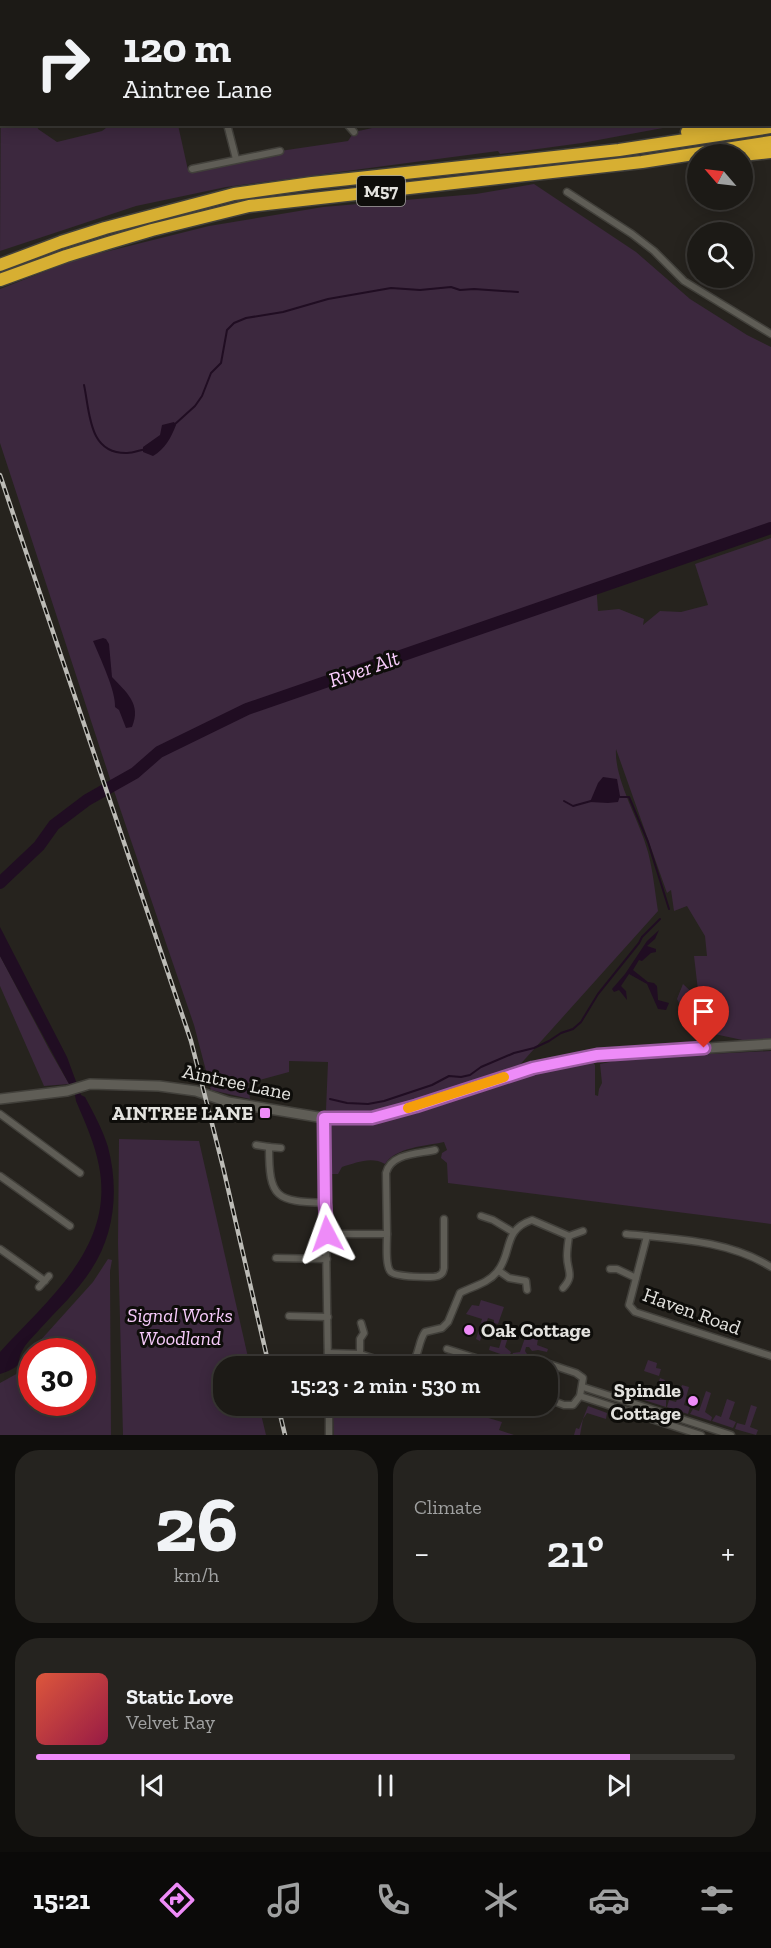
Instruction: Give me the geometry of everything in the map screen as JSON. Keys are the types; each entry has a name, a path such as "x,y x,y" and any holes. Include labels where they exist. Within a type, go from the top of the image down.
{"highway":[{"name":"M57","path":"619,150 714,126"},
{"name":"M57","path":"0,265 94,231 234,194 312,183 619,150 771,127"},
{"name":"M57","path":"0,280 130,236 249,206 642,162 771,142"},
{"path":"753,154 771,152"},
{"name":"M57","path":"642,162 687,160"}],"main road":[{"name":"Aintree Lane","path":"0,1099 84,1086 131,1084 179,1087 228,1102 324,1118 372,1118 533,1068 597,1055 771,1044"}],"street":[{"path":"228,126 236,159"},
{"path":"349,126 354,132"},
{"path":"192,169 280,151"},
{"path":"567,192 632,234 654,251 684,280 771,334"},
{"path":"0,1114 80,1173"},
{"path":"324,1118 328,1353 366,1356"},
{"path":"255,1145 281,1148"},
{"path":"269,1148 269,1170 272,1184 281,1197 297,1202 325,1203"},
{"path":"435,1150 398,1158 389,1165 386,1173 388,1267 391,1272 397,1276 437,1276 443,1272 444,1219"},
{"path":"0,1176 70,1226"},
{"path":"480,1216 493,1220 513,1232"},
{"path":"416,1356 425,1332 442,1328 448,1322 460,1293 486,1282 499,1271 513,1232 521,1224 532,1220 569,1236 583,1231"},
{"path":"327,1234 387,1234"},
{"path":"626,1234 710,1243 747,1255 771,1267"},
{"path":"563,1288 569,1282 571,1272 567,1259 569,1236"},
{"name":"Haven Road","path":"647,1236 630,1295 629,1305 635,1312 771,1356"},
{"path":"0,1249 47,1279 39,1287"},
{"path":"276,1258 327,1259"},
{"name":"Haven Road","path":"610,1269 617,1269 636,1278"},
{"path":"499,1271 508,1278 525,1281 527,1290"},
{"path":"289,1316 328,1317"},
{"path":"360,1354 360,1339 364,1333 361,1323"},
{"path":"447,1349 469,1356"},
{"path":"558,1367 583,1378 583,1387 577,1402 569,1406 558,1402"},
{"path":"583,1387 722,1434 731,1435"},
{"path":"580,1396 697,1434 697,1424"},
{"path":"624,1410 627,1402"},
{"path":"651,1419 654,1410"},
{"path":"329,1416 330,1435"},
{"path":"677,1427 680,1419"}],"green space":[{"path":"1,126 37,126 38,129 57,142 102,131 109,126 178,126 188,170 280,151 348,141 354,132 381,126 674,126 582,143 500,154 498,151 226,187 136,206 0,251"},
{"path":"534,184 636,252 690,299 747,335 771,347 771,523 596,583 598,611 619,609 644,619 643,625 660,611 681,612 708,605 695,564 771,538 771,1040 747,1041 705,1032 684,1012 677,999 683,984 699,999 694,956 707,956 705,936 687,906 674,911 671,890 667,893 616,749 616,761 623,787 648,852 658,911 517,1068 433,1096 368,1113 326,1110 328,1062 289,1061 289,1072 248,1083 250,1099 211,1090 194,1025 113,788 0,443 0,289 77,259 209,226 323,207 476,194"},
{"path":"0,956 69,1084 44,1086 0,986"},
{"path":"771,1051 771,1224 448,1183 447,1163 441,1158 442,1153 447,1150 444,1142 404,1151 390,1158 385,1164 364,1161 342,1167 338,1174 329,1174 328,1122 380,1120 402,1114 403,1116 403,1114 505,1078 591,1060 595,1065 595,1095 598,1096 602,1083 600,1064 629,1058"},
{"name":"Signal Works Woodland","path":"119,1139 199,1141 248,1356 213,1356 213,1416 261,1416 266,1435 123,1435 118,1243"},
{"path":"108,1259 112,1260 110,1271 111,1435 0,1435 0,1383 18,1373 18,1416 96,1416 96,1338 43,1338 93,1282"},
{"path":"481,1300 504,1307 498,1324 488,1318 480,1341 476,1339 482,1319 466,1314 472,1305 479,1306"},
{"path":"504,1332 509,1334 505,1347 511,1352 509,1356 489,1350 490,1346 499,1348"},
{"path":"526,1335 538,1339 537,1345 548,1349 547,1352 532,1351 526,1347 527,1354 525,1356 512,1356 513,1353 520,1352"},
{"path":"648,1360 657,1363 656,1368 661,1369 659,1376 644,1371"},
{"path":"660,1378 665,1380 660,1398 666,1400 666,1407 644,1400 647,1394 654,1396"},
{"path":"682,1385 689,1387 684,1405 690,1407 688,1414 667,1407 669,1400 676,1402"},
{"path":"706,1391 711,1393 705,1412 712,1417 711,1421 690,1414 693,1409 699,1411"},
{"path":"727,1399 735,1402 729,1419 736,1422 733,1428 712,1421 716,1415 721,1417"},
{"path":"751,1405 757,1407 750,1427 758,1430 756,1435 735,1429 737,1423 745,1425"},
{"path":"588,1406 607,1413 606,1419 587,1413 583,1419 580,1435 574,1435 576,1428 579,1429"},
{"path":"333,1416 482,1416 502,1422 499,1430 514,1435 334,1435"}],"shaded area":[{"path":"174,422 176,425 172,434 161,450 153,456 143,452 143,447 160,435 162,425"},
{"path":"103,638 109,644 112,677 127,693 134,705 135,719 132,727 126,728 119,710 115,707 110,684 93,641"},
{"path":"603,777 617,779 620,796 618,802 590,802"},
{"path":"0,927 67,1057 81,1095 85,1097 104,1134 111,1163 114,1195 110,1226 91,1270 32,1338 18,1338 17,1366 0,1374 0,1352 74,1270 97,1222 101,1195 97,1158 75,1095 0,956"},
{"path":"659,930 655,939 647,946 656,949 656,952 651,953 642,961 639,960 633,970 657,986 658,1000 669,1003 666,1010 658,1009 647,984 629,974 621,986 626,991 627,1000 619,990 614,992 612,989 647,941"}],"waterway":[{"path":"174,425 195,406 202,396 211,373 221,363 227,330 234,323 246,318 283,312 328,299 391,288 420,290 451,287 460,290 518,292"},
{"path":"84,385 93,430 105,447 127,453 146,449"},
{"name":"River Alt","path":"0,883 39,846 54,825 87,800 135,773 159,752 247,709 771,528"},
{"path":"620,797 629,797 648,842 669,909"},
{"path":"564,801 573,806 591,801"},
{"path":"330,1099 368,1104 384,1101 432,1085 449,1076 470,1075 481,1067 514,1053 534,1048 573,1029 581,1022 598,994 642,937 660,919"}],"railway":[{"path":"0,475 191,1041 267,1356"},
{"path":"280,1416 285,1435"}],"slow traffic":[{"path":"408,1108 504,1077"}],"place":[{"name":"AINTREE LANE","path":"265,1113"},
{"name":"Oak Cottage","path":"469,1330"},
{"name":"Spindle Cottage","path":"693,1401"}],"route":[{"path":"327,1234 324,1118 372,1118 533,1068 597,1055 704,1048"}]}
